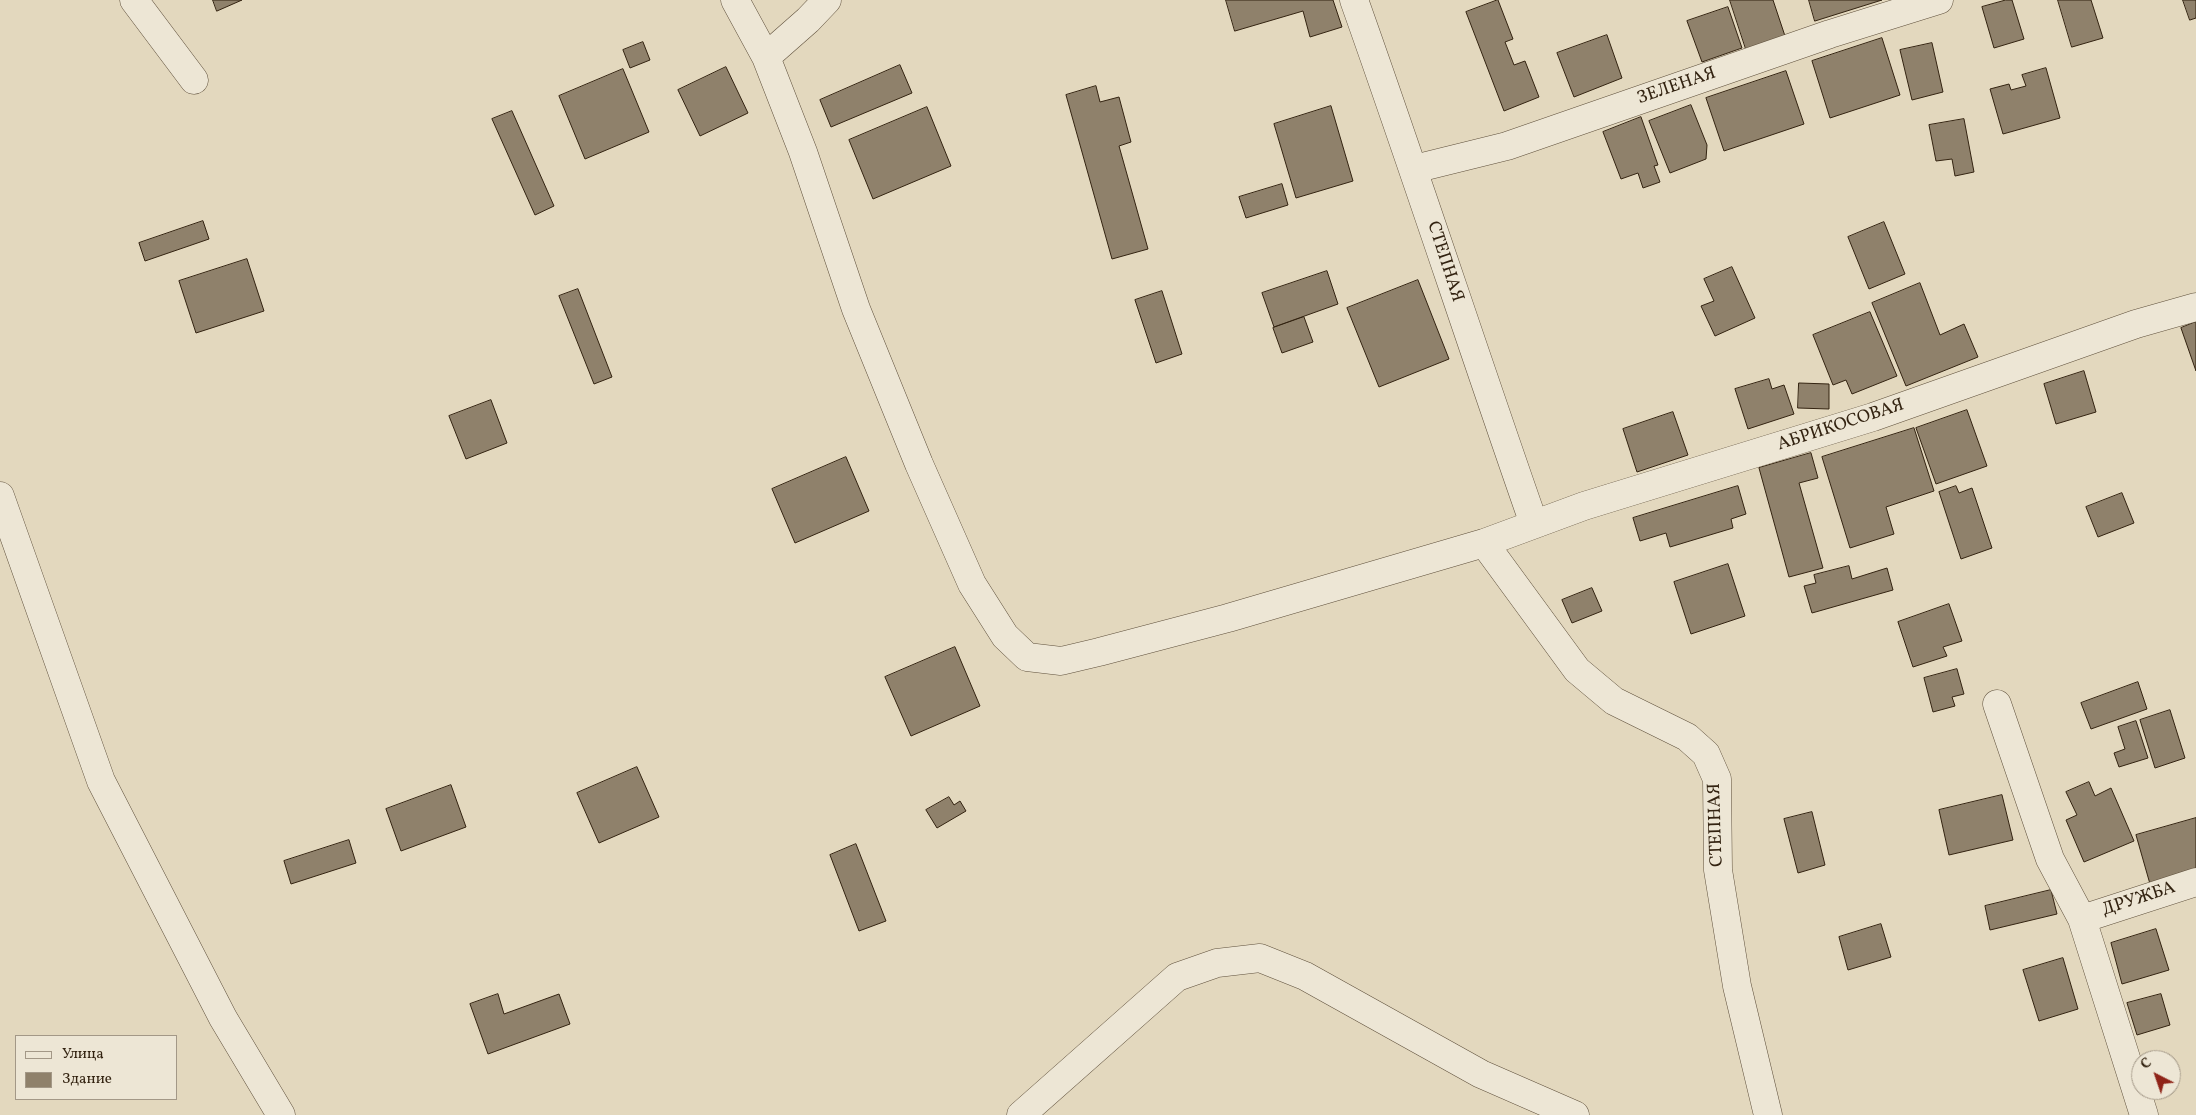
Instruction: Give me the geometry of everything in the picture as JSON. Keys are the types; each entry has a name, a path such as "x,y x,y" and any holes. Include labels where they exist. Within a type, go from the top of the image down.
{"street":[{"path":"134,0 194,80"},
{"name":"АБРИКОСОВАЯ","path":"735,0 766,57 803,152 856,309 919,464 972,584 1005,636 1027,657 1061,661 1098,652 1228,618 1484,543 1584,506 1873,417 2136,324 2196,307"},
{"path":"766,57 808,20 827,0"},
{"name":"СТЕПНАЯ","path":"1354,0 1414,169 1458,307 1534,524"},
{"name":"ЗЕЛЕНАЯ","path":"1414,169 1507,146 1821,37 1939,0"},
{"path":"0,496 101,782 223,1018 281,1115"},
{"name":"СТЕПНАЯ","path":"1484,543 1577,670 1614,701 1687,736 1706,754 1718,779 1718,870 1737,986 1768,1115"},
{"path":"1997,704 2050,859 2082,919 2144,1115"},
{"name":"ДРУЖБА","path":"2082,919 2196,882"},
{"path":"1021,1115 1177,977 1217,963 1260,958 1305,976 1481,1074 1574,1115"}],"building":[{"path":"213,0 242,0 217,11"},
{"path":"1226,0 1333,0 1342,27 1310,37 1303,11 1235,31"},
{"path":"1498,0 1513,39 1505,42 1514,65 1525,61 1539,97 1504,111 1466,12"},
{"path":"1730,0 1773,0 1785,36 1746,49"},
{"path":"1809,0 1882,0 1815,21"},
{"path":"2012,0 2024,39 1994,48 1982,7"},
{"path":"2058,0 2091,0 2103,38 2072,47"},
{"path":"2183,0 2196,0 2196,18 2190,20"},
{"path":"1728,7 1742,48 1702,62 1687,21"},
{"path":"1607,35 1622,78 1574,97 1557,53"},
{"path":"1882,38 1900,95 1830,118 1812,61"},
{"path":"643,42 650,60 630,68 623,50"},
{"path":"1932,43 1943,92 1912,100 1900,50"},
{"path":"900,65 912,93 831,127 820,100"},
{"path":"726,67 748,113 700,136 678,90"},
{"path":"2046,68 2060,118 2003,134 1990,89 2009,84 2011,90 2026,86 2022,75"},
{"path":"623,69 649,132 585,159 559,96"},
{"path":"1786,71 1804,124 1724,151 1706,98"},
{"path":"1096,86 1100,102 1119,97 1131,142 1119,146 1148,249 1112,259 1066,95"},
{"path":"1691,105 1707,145 1706,159 1670,173 1649,121"},
{"path":"1331,106 1353,181 1296,198 1274,124"},
{"path":"927,107 951,166 873,199 849,140"},
{"path":"512,111 554,206 535,215 492,119"},
{"path":"1641,117 1658,165 1654,166 1660,182 1643,188 1638,173 1621,179 1603,132"},
{"path":"1964,119 1974,172 1955,176 1952,159 1936,161 1929,125"},
{"path":"1282,184 1288,205 1246,218 1239,197"},
{"path":"203,221 209,239 145,261 139,243"},
{"path":"1884,222 1905,274 1869,289 1848,237"},
{"path":"247,259 264,311 196,333 179,281"},
{"path":"1732,267 1755,318 1715,336 1701,306 1714,301 1704,279"},
{"path":"1327,271 1338,304 1274,327 1262,293"},
{"path":"1418,280 1449,359 1379,387 1347,308"},
{"path":"1920,283 1940,335 1964,324 1978,357 1906,386 1872,303"},
{"path":"578,289 612,377 594,384 559,296"},
{"path":"1162,291 1182,354 1156,363 1135,300"},
{"path":"1870,312 1897,376 1852,394 1846,380 1833,385 1813,335"},
{"path":"1304,317 1313,342 1282,353 1273,328"},
{"path":"2196,322 2196,371 2181,328"},
{"path":"2084,371 2096,412 2056,424 2044,384"},
{"path":"1769,379 1772,389 1784,385 1794,414 1748,429 1735,389"},
{"path":"1799,383 1829,384 1829,409 1798,408"},
{"path":"491,400 507,443 466,459 449,416"},
{"path":"1967,410 1987,466 1936,484 1916,428"},
{"path":"1673,412 1688,455 1637,472 1623,429"},
{"path":"1914,428 1934,491 1886,507 1894,534 1850,548 1822,457"},
{"path":"1811,453 1818,478 1799,483 1823,568 1789,577 1759,468"},
{"path":"846,457 869,511 795,543 772,489"},
{"path":"1738,486 1746,514 1731,519 1733,528 1670,547 1666,533 1640,541 1633,518"},
{"path":"1956,486 1959,493 1972,488 1992,548 1961,559 1939,492"},
{"path":"2122,493 2134,523 2098,537 2086,507"},
{"path":"1728,564 1745,616 1691,634 1674,582"},
{"path":"1849,566 1852,579 1887,568 1893,590 1812,613 1804,586 1816,583 1814,575"},
{"path":"1592,588 1602,611 1572,623 1562,600"},
{"path":"1949,604 1962,641 1943,647 1947,656 1913,667 1898,622"},
{"path":"955,647 980,706 911,736 885,677"},
{"path":"1957,669 1964,694 1952,697 1955,706 1933,712 1924,678"},
{"path":"2138,682 2147,709 2091,729 2081,703"},
{"path":"2170,710 2185,758 2155,768 2140,720"},
{"path":"2136,721 2148,758 2119,767 2114,753 2125,749 2118,727"},
{"path":"637,767 659,817 599,843 577,793"},
{"path":"2089,782 2095,796 2111,788 2134,841 2084,862 2066,820 2077,815 2066,792"},
{"path":"451,785 466,827 401,851 386,809"},
{"path":"2002,795 2013,840 1949,855 1939,810"},
{"path":"949,797 954,805 960,801 966,811 937,828 926,810"},
{"path":"1812,812 1825,865 1798,873 1784,819"},
{"path":"2196,818 2196,870 2150,884 2136,835"},
{"path":"349,840 356,863 291,884 284,861"},
{"path":"856,844 886,921 859,931 830,855"},
{"path":"2051,890 2057,914 1990,930 1985,906"},
{"path":"1881,924 1891,957 1848,970 1839,937"},
{"path":"2156,929 2169,970 2122,984 2111,943"},
{"path":"2063,958 2078,1009 2039,1021 2023,970"},
{"path":"498,994 504,1014 559,994 570,1024 488,1054 470,1004"},
{"path":"2161,994 2170,1025 2137,1035 2127,1003"}]}
